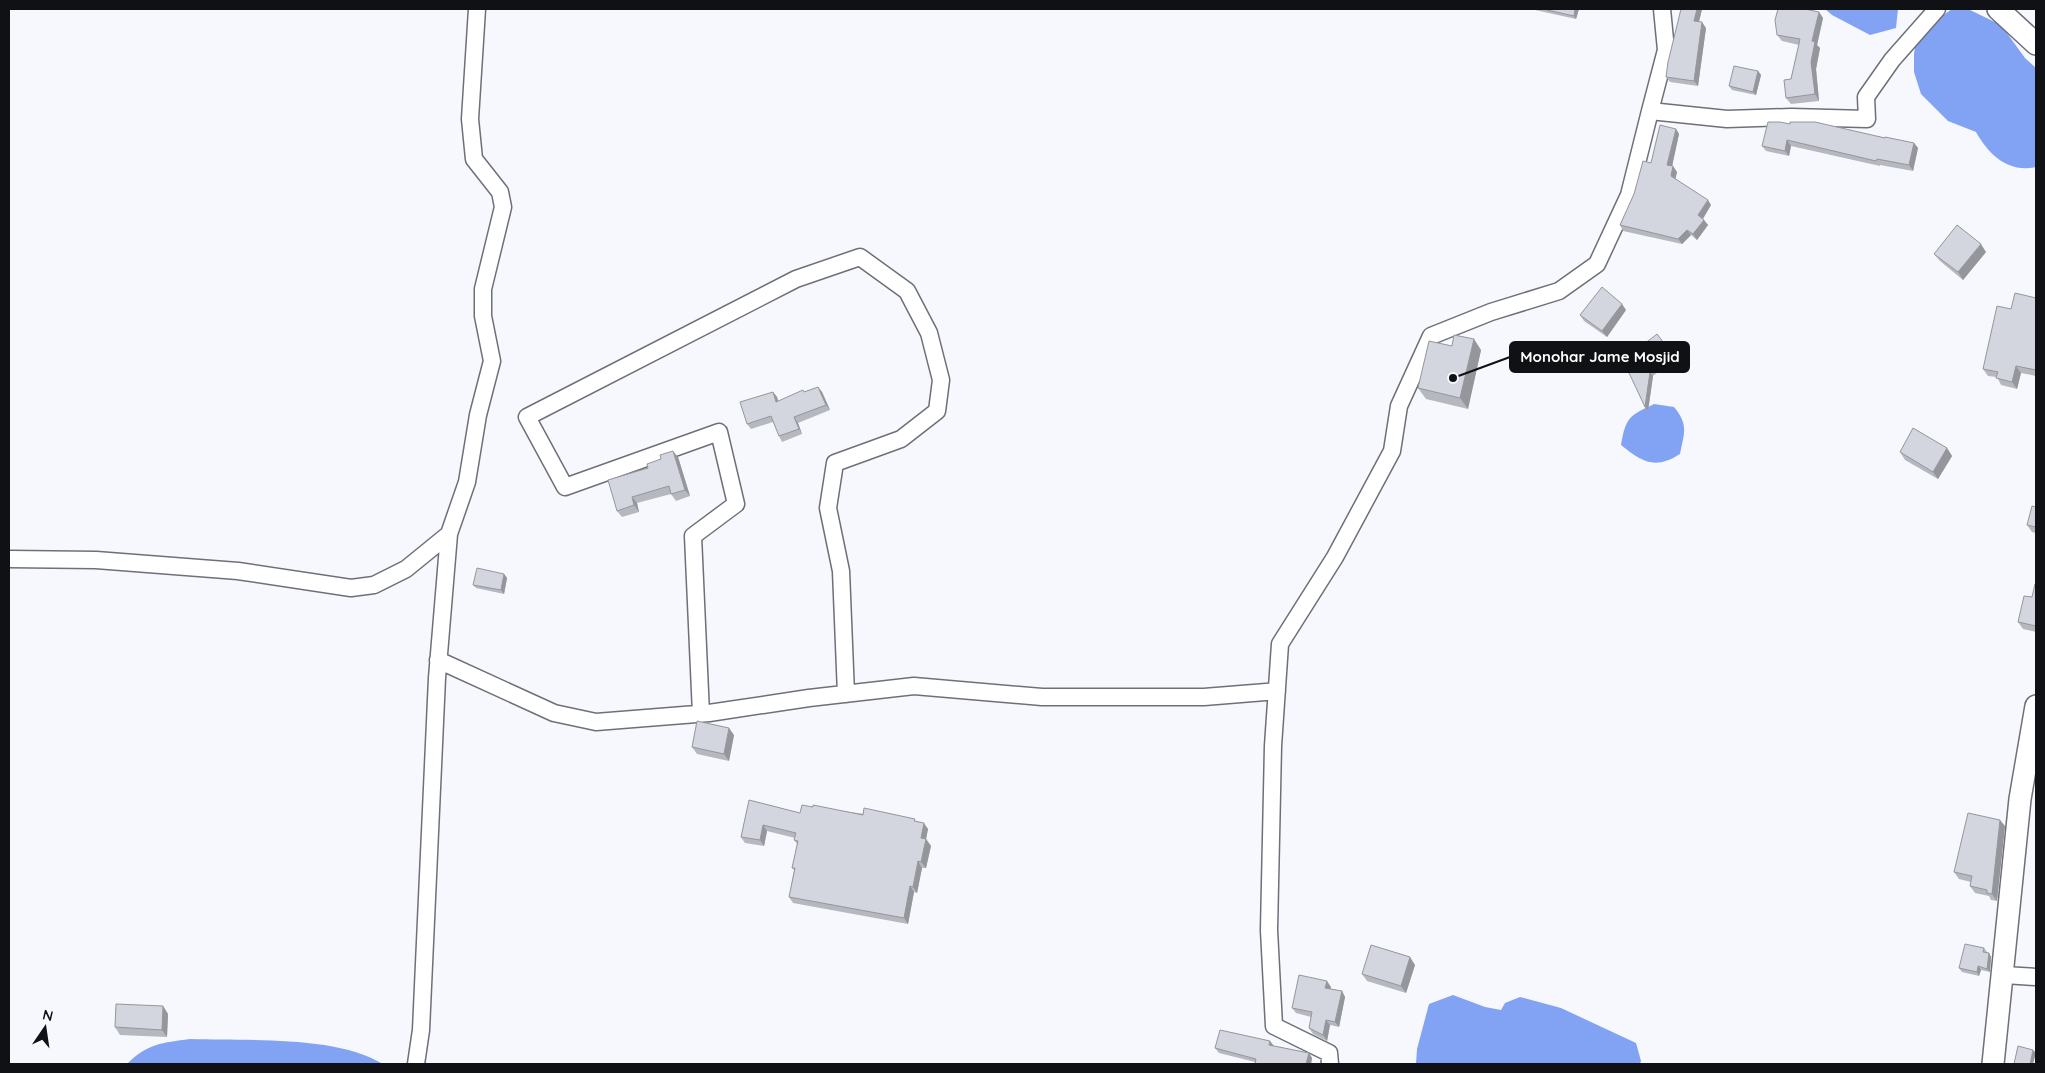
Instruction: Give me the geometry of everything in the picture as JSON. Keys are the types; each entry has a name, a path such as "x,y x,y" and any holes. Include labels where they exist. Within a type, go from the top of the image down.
{"street":[{"path":"416,1064 421,1030 438,660 448,534 466,482 478,415 492,360 483,316 482,289 503,207 500,192 474,159 470,119 477,9"},
{"path":"1330,1064 1329,1053 1274,1026 1270,930 1274,746 1280,644 1335,557 1392,451 1398,406 1431,336 1491,312 1559,291 1597,264 1629,195 1666,50 1662,9"},
{"path":"1650,111 1727,119 1791,117 1866,118 1866,97 1892,60 1937,9"},
{"path":"1998,9 2036,44"},
{"path":"701,714 692,536 736,504 719,432 565,487 527,417 796,279 860,257 907,290 929,333 941,380 937,411 901,439 835,463 828,508 841,571 846,694"},
{"path":"9,559 96,560 238,571 351,588 374,585 406,569 448,534"},
{"path":"438,660 554,713 596,722 701,714 914,686 1042,697 1204,697 1277,691"},
{"path":"1993,1064 2004,975 2020,799 2036,706"},
{"path":"2004,975 2036,977"}],"water":[{"path":"1825,9 1898,9 1896,28 1870,35 1832,15"},
{"path":"1952,9 1968,9 2001,25 2025,58 2036,68 2036,167 2017,167 2008,165 2000,160 1987,148 1976,132 1948,121 1921,94 1914,72 1916,40 1929,25"},
{"path":"1654,404 1674,407 1684,424 1680,454 1663,462 1656,463 1642,460 1621,445 1625,428 1630,418"},
{"path":"1453,995 1485,1007 1501,1010 1505,1003 1520,997 1561,1008 1636,1043 1641,1061 1640,1064 1416,1064 1417,1049 1429,1004"},
{"path":"190,1039 290,1041 316,1044 341,1048 364,1055 383,1064 127,1064 142,1052 156,1045"}],"building":[{"path":"1543,9 1575,9 1574,16"},
{"path":"1681,9 1697,9 1694,21 1702,22 1694,81 1666,77"},
{"path":"1778,9 1805,9 1819,12 1812,41 1815,42 1811,62 1815,94 1786,98 1784,80 1791,79 1800,39 1777,35 1775,20"},
{"path":"1734,66 1758,71 1753,92 1729,86"},
{"path":"1768,122 1790,124 1790,122 1815,122 1914,143 1909,165 1877,159 1876,161 1787,140 1785,151 1762,146"},
{"path":"1660,125 1676,129 1667,165 1673,166 1671,176 1708,200 1698,215 1704,220 1693,234 1687,230 1678,239 1620,225 1634,194 1643,161 1651,163"},
{"path":"1957,225 1981,244 1958,272 1934,254"},
{"path":"1602,287 1622,304 1602,331 1580,315"},
{"path":"2015,293 2036,298 2036,370 2016,366 2012,382 1996,378 1998,372 1983,369 1997,306 2011,309"},
{"path":"1657,334 1673,355 1650,372 1645,407 1622,358 1647,348 1644,344"},
{"path":"1454,335 1474,339 1460,398 1418,388 1429,341 1452,346"},
{"path":"818,387 826,405 794,417 799,429 779,436 771,416 747,424 740,402 773,392 776,402 803,390 804,392"},
{"path":"1913,428 1947,448 1933,472 1900,452"},
{"path":"673,451 685,490 671,494 669,486 632,497 634,505 617,511 608,480 648,468 647,464 661,459 660,455"},
{"path":"2032,506 2036,507 2036,527 2027,525"},
{"path":"477,568 504,574 501,590 473,585"},
{"path":"2035,584 2036,626 2018,622 2024,596 2032,597"},
{"path":"697,721 729,728 724,754 692,747"},
{"path":"749,800 800,813 802,805 813,807 813,805 863,815 864,808 915,819 914,821 924,823 921,838 926,839 921,862 918,861 913,887 910,886 904,918 789,897 795,868 792,868 798,841 794,840 796,833 763,825 760,840 741,837"},
{"path":"1968,813 2000,820 1992,894 1987,893 1987,890 1970,886 1972,876 1954,872"},
{"path":"1965,944 1984,948 1983,952 1989,953 1987,969 1978,966 1977,972 1959,968"},
{"path":"1371,945 1410,957 1401,986 1362,974"},
{"path":"1299,975 1327,981 1325,988 1342,991 1335,1022 1326,1020 1323,1035 1309,1028 1312,1012 1292,1008"},
{"path":"116,1004 163,1006 162,1030 115,1027"},
{"path":"1220,1030 1270,1041 1269,1045 1309,1053 1306,1064 1255,1064 1256,1059 1215,1048"},
{"path":"2018,1046 2033,1050 2030,1064 2014,1064"}],"place":[{"name":"Monohar Jame Mosjid","path":"1453,378"}]}
